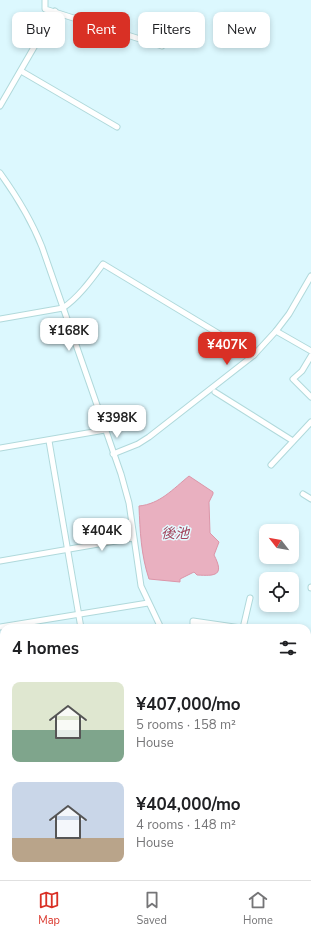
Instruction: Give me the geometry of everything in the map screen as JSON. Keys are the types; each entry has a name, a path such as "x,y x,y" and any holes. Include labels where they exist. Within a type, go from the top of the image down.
{"street":[{"path":"45,0 44,8 138,38"},
{"path":"0,106 55,11"},
{"path":"21,71 117,127"},
{"path":"0,173 14,192 34,226 63,308 121,474 129,504 141,586 158,624"},
{"path":"0,319 63,308 71,303 103,264 254,355"},
{"path":"113,454 138,444 149,437 254,355 289,314 311,276"},
{"path":"276,331 311,351"},
{"path":"311,356 302,371 293,379 311,397"},
{"path":"215,392 293,441"},
{"path":"271,465 311,422"},
{"path":"0,448 49,441 105,430"},
{"path":"49,441 80,624"},
{"path":"303,494 311,499"},
{"path":"0,561 133,538"},
{"path":"241,624 250,598"},
{"path":"18,624 148,603"},
{"path":"192,624 192,621 213,624"}],"water":[{"name":"後池","path":"189,476 213,492 209,502 210,533 219,542 214,555 219,567 218,571 213,575 197,575 194,572 180,579 180,582 149,579 140,534 139,506 147,505 160,499"}]}
